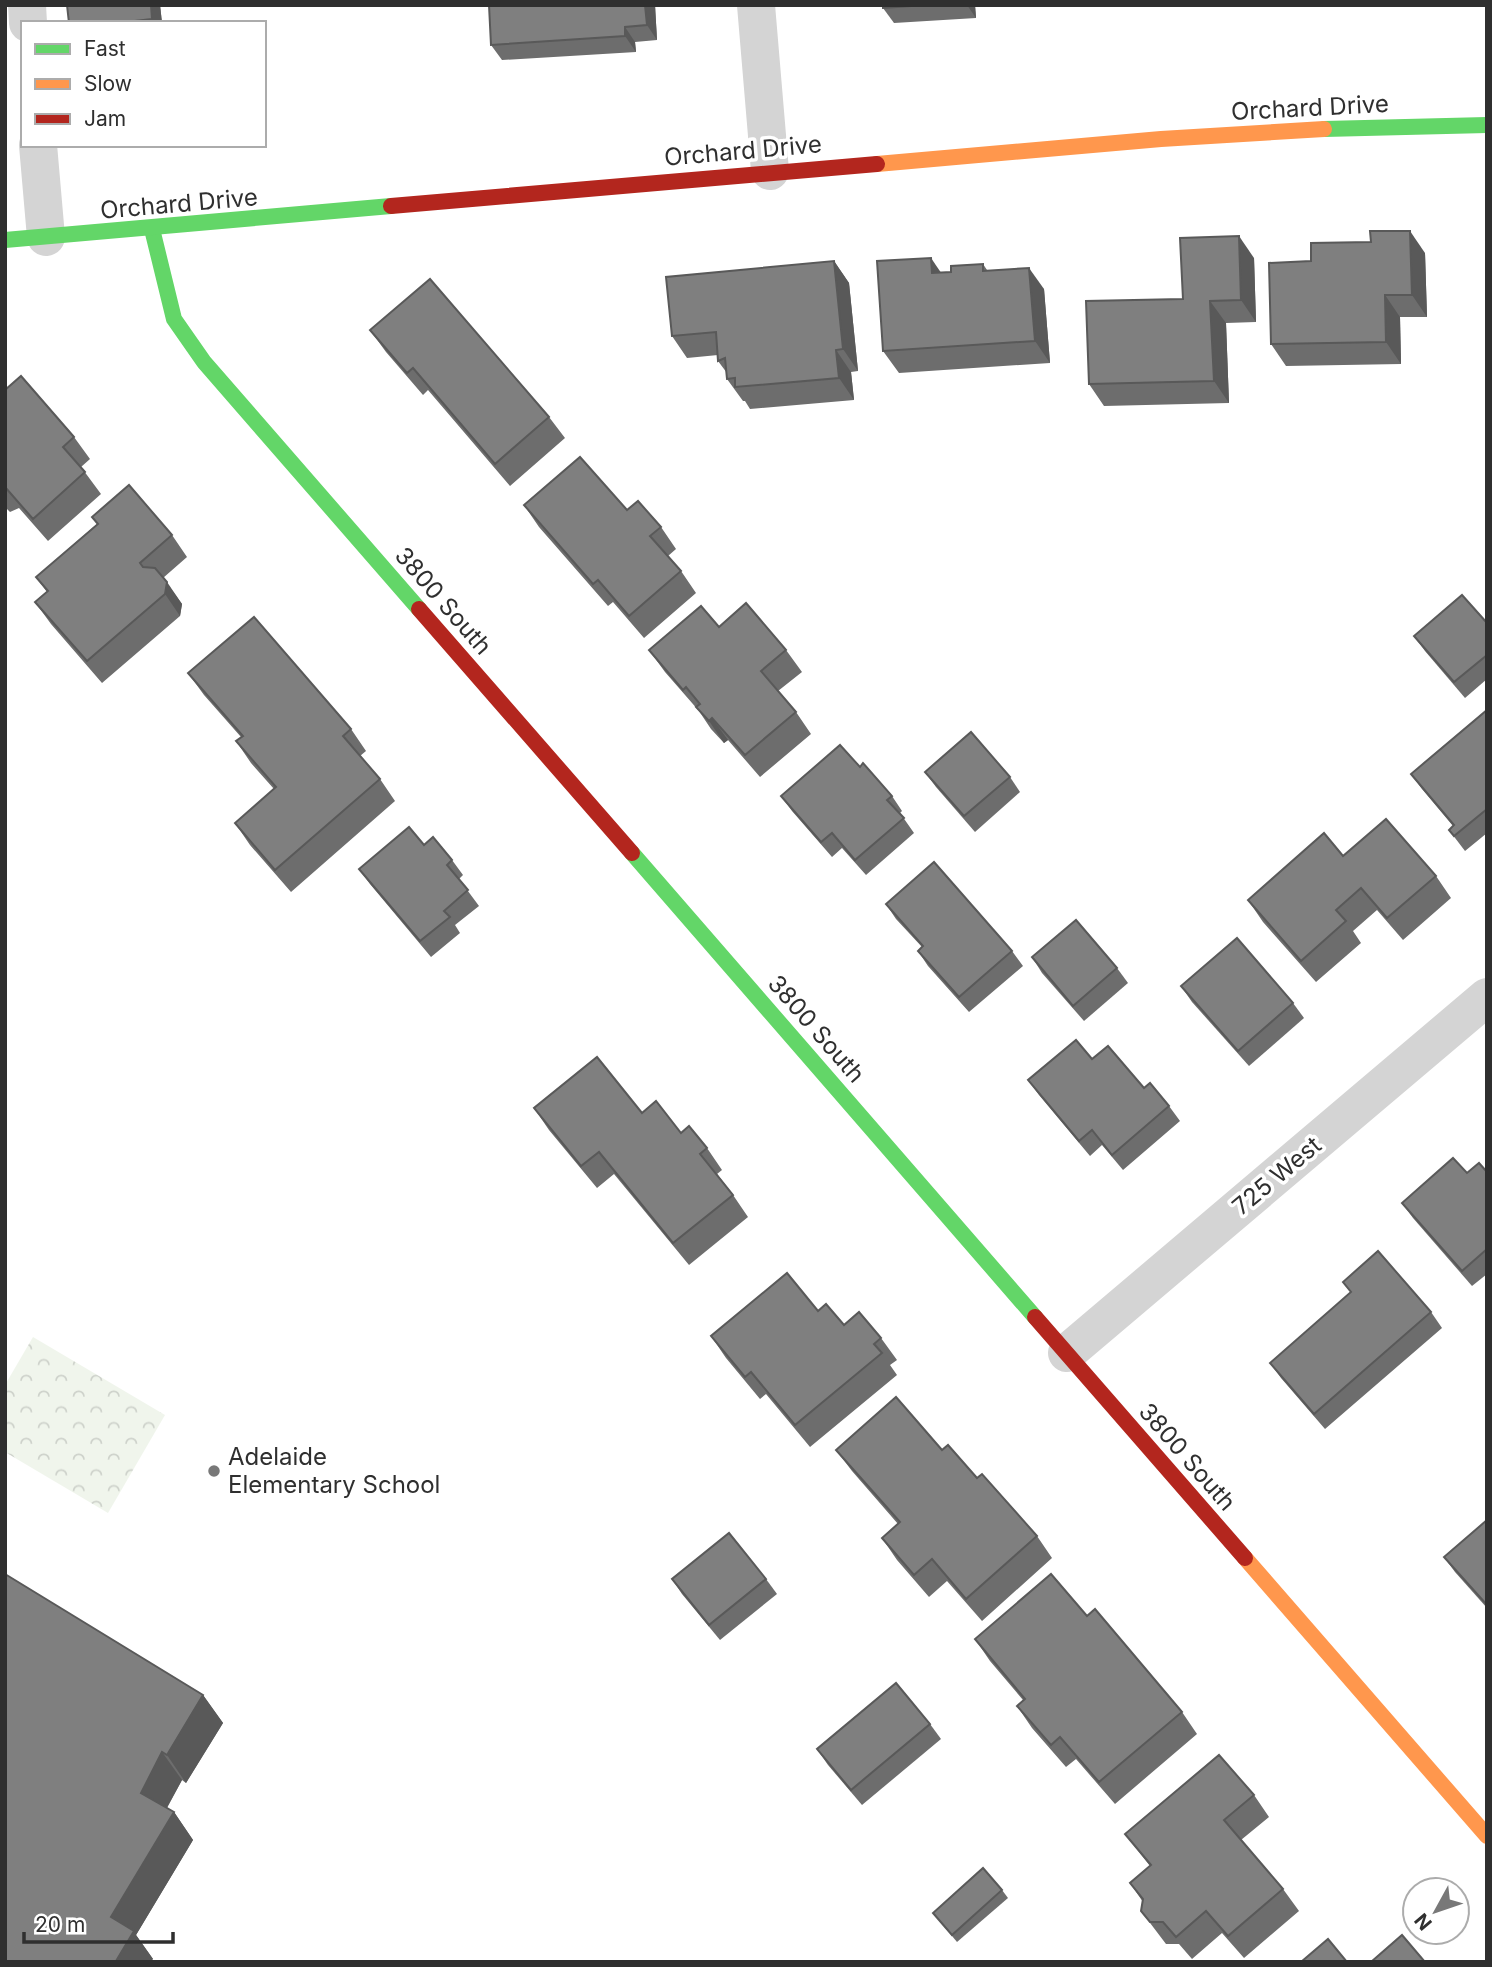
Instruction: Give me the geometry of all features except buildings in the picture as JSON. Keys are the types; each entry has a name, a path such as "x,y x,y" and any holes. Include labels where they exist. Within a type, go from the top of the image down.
{"street":[{"path":"756,5 769,171"},
{"name":"Orchard Drive","path":"5,240 152,229 769,171 1286,131 1487,125"},
{"path":"38,147 46,237"},
{"name":"3800 South","path":"152,229 165,295 174,319 204,362 1487,1836"},
{"name":"725 West","path":"1067,1353 1487,997"}],"green space":[{"path":"33,1337 165,1415 108,1513 5,1452 5,1385"}],"traffic: fast":[{"path":"1324,129 1487,125"},
{"path":"5,240 391,206"},
{"path":"152,229 174,319 204,362 419,609"},
{"path":"632,853 1035,1317"}],"traffic: slow":[{"path":"877,164 1161,139 1324,129"},
{"path":"1245,1558 1487,1836"}],"traffic: jam":[{"path":"391,206 877,164"},
{"path":"419,609 632,853"},
{"path":"1035,1317 1245,1558"}],"place":[{"name":"Adelaide Elementary School","path":"214,1471"}]}
